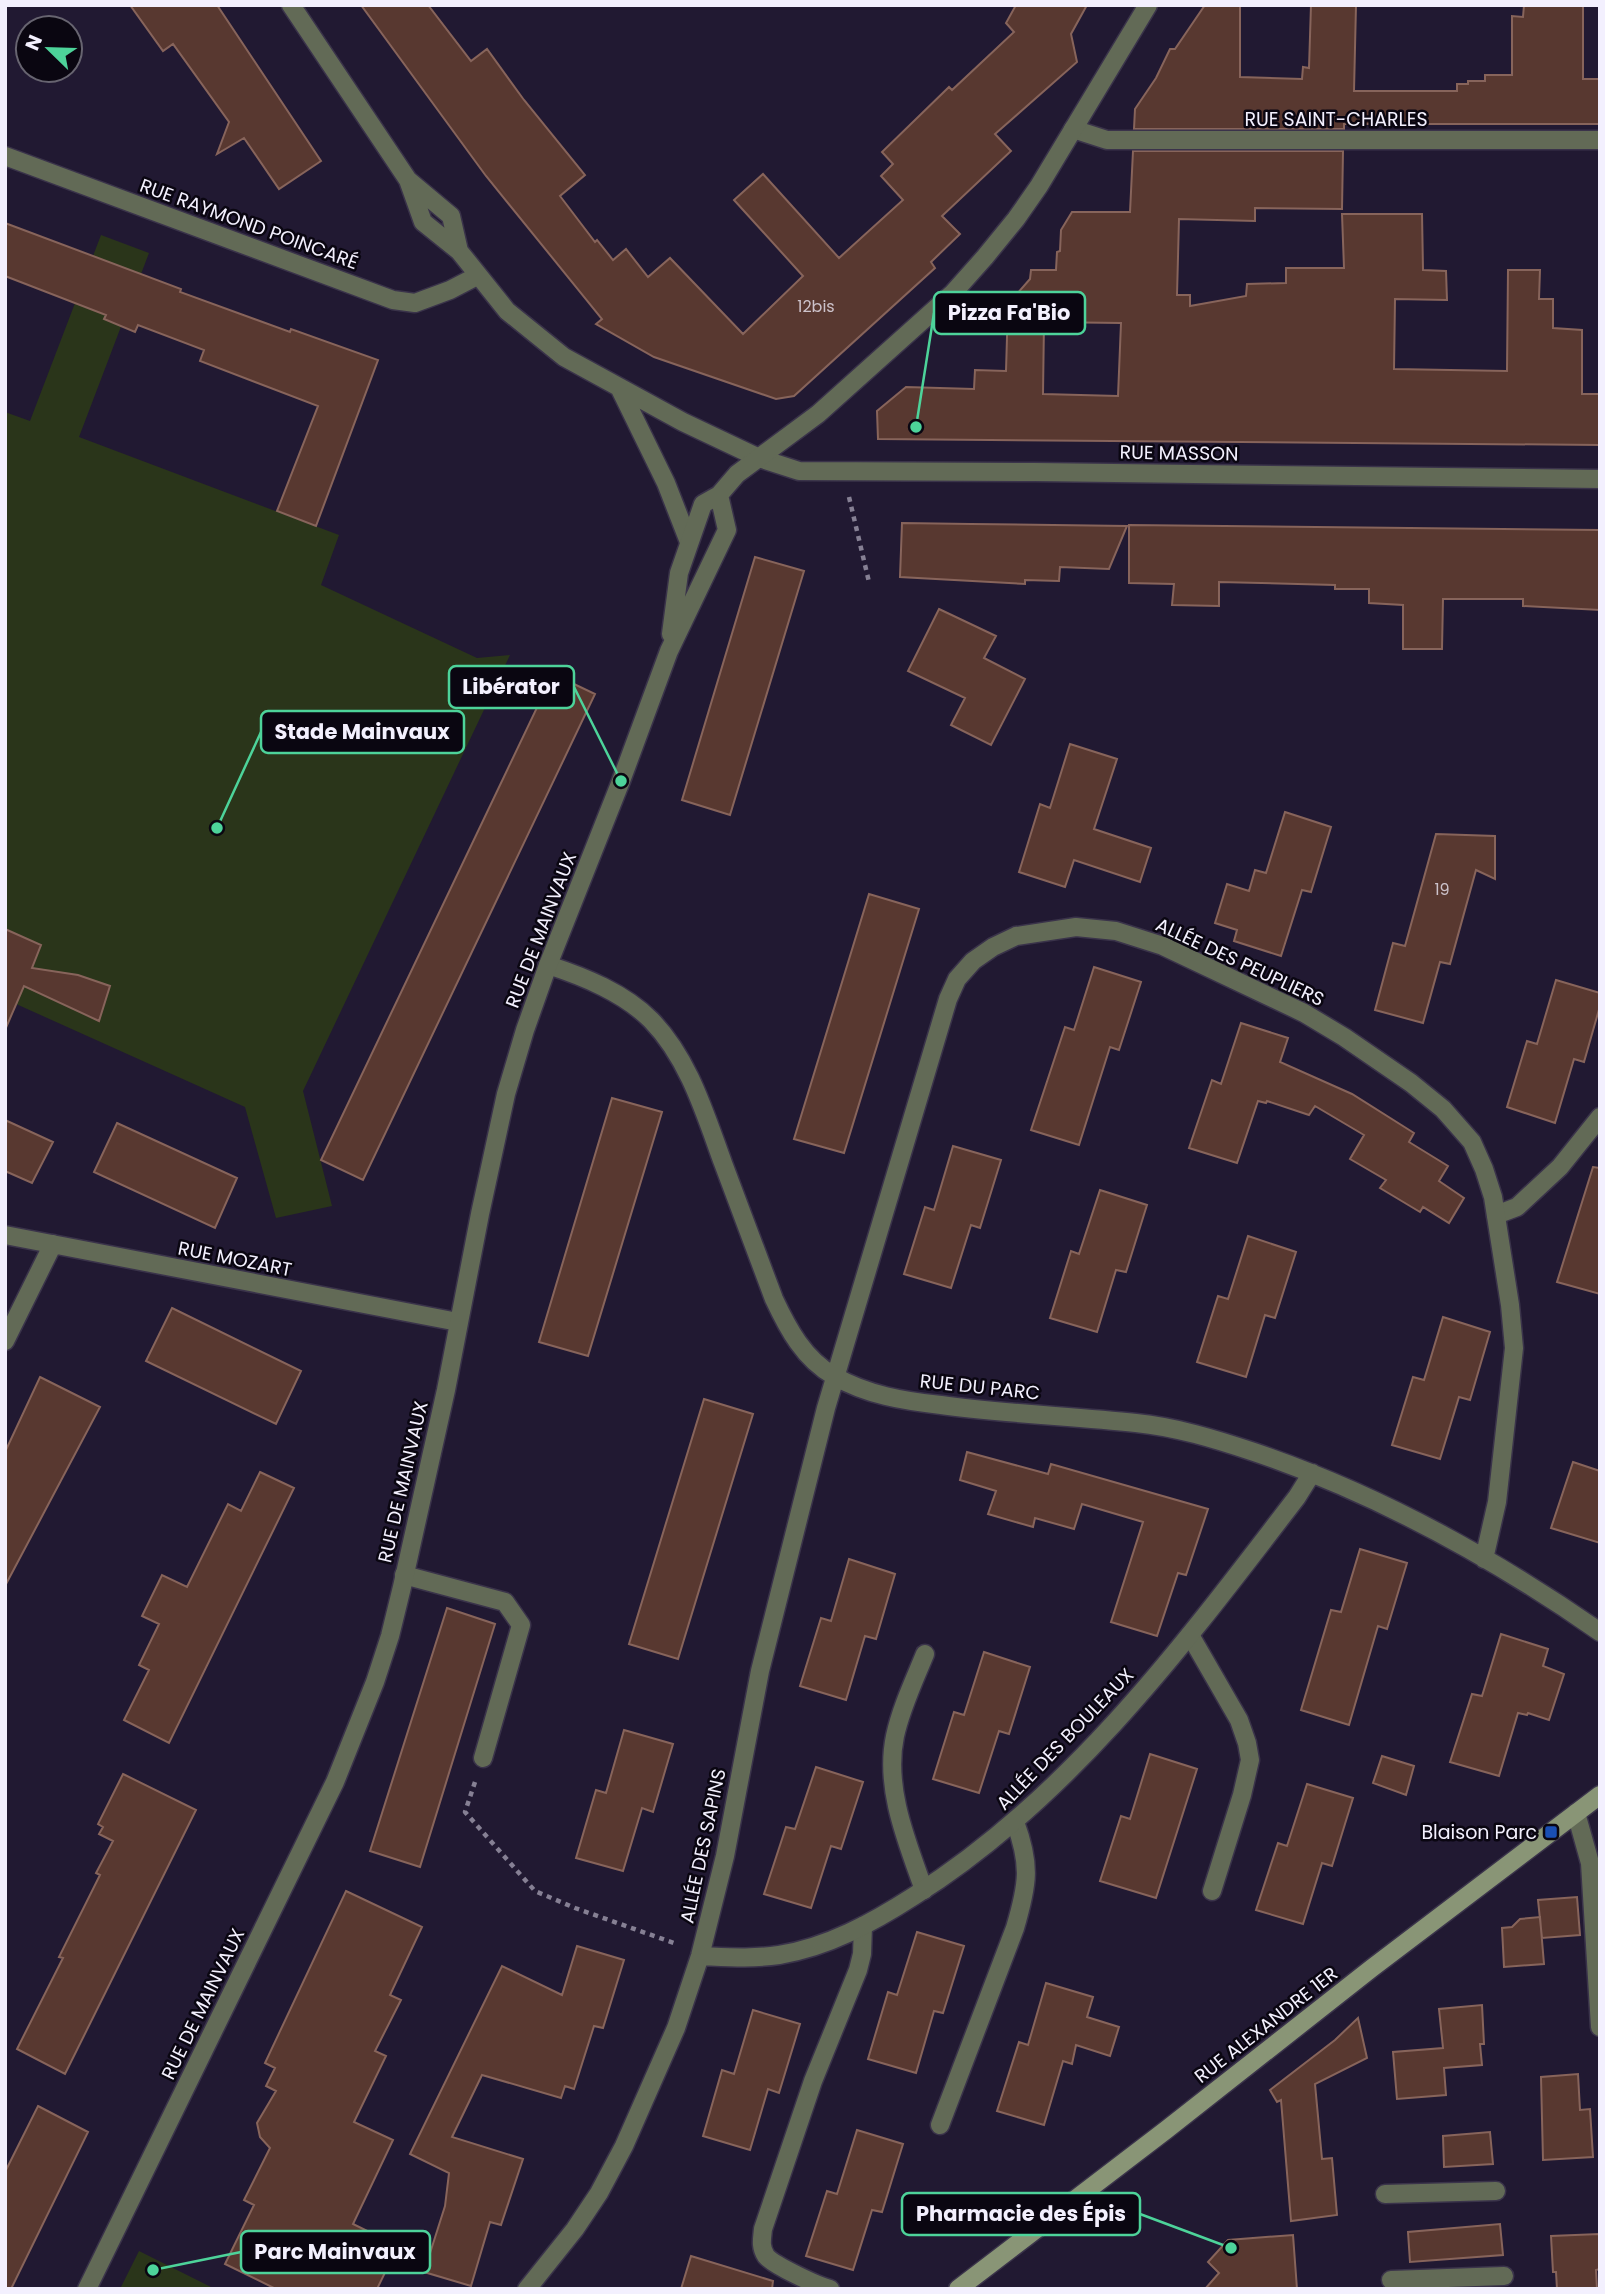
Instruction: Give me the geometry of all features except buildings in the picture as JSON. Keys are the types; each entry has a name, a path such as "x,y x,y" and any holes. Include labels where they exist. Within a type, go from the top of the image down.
{"main road":[{"name":"RUE ALEXANDRE 1ER","path":"958,2289 1600,1795"}],"street":[{"name":"RUE MASSON","path":"291,5 408,180 423,222 459,251 477,276 515,318 564,357 683,422 759,458 799,471 1600,479"},
{"name":"RUE DE MAINVAUX","path":"669,652 678,573 703,503 719,495 737,474 818,414 953,293 1016,219 1039,186 1149,5"},
{"name":"RUE SAINT-CHARLES","path":"1073,129 1107,140 1600,140"},
{"name":"RUE RAYMOND POINCARÉ","path":"5,156 393,300 415,303 477,276"},
{"path":"621,389 666,483 689,542"},
{"name":"RUE DE MAINVAUX","path":"87,2289 335,1782 375,1682 390,1636 446,1390 506,1094 548,965 669,652 727,530 719,495"},
{"name":"ALLÉE DES PEUPLIERS","path":"835,1377 948,999 957,979 973,961 1016,936 1076,926 1116,932 1163,946 1304,1013 1382,1063 1443,1109 1472,1142 1484,1169 1496,1215 1514,1349 1497,1502 1484,1559"},
{"name":"RUE DU PARC","path":"548,965 584,978 627,1001 652,1021 669,1043 694,1087 784,1321 806,1354 835,1377 879,1395 913,1402 1012,1414 1137,1423 1199,1434 1312,1473 1390,1508 1484,1559 1600,1632"},
{"path":"1496,1215 1517,1207 1560,1167 1600,1117"},
{"name":"RUE MOZART","path":"5,1234 458,1322"},
{"path":"5,1341 52,1244"},
{"name":"ALLÉE DES SAPINS","path":"527,2289 599,2193 624,2146 676,2028 700,1956 725,1856 760,1671 835,1377"},
{"name":"ALLÉE DES BOULEAUX","path":"700,1956 749,1959 780,1955 813,1947 863,1926 943,1878 1015,1822 1094,1744 1190,1635 1297,1497 1312,1473"},
{"path":"404,1575 505,1602 521,1625 483,1758"},
{"path":"1190,1635 1239,1720 1250,1760 1212,1891"},
{"path":"924,1890 903,1833 895,1797 892,1762 894,1739 900,1718 925,1654"},
{"path":"1576,1813 1590,1863 1600,2027"},
{"path":"940,2124 1023,1901 1027,1871 1024,1847 1015,1822"},
{"path":"830,2289 818,2286 768,2258 761,2245 763,2230 813,2081 858,1970 862,1954 863,1926"},
{"path":"1385,2194 1496,2191"},
{"path":"1391,2280 1504,2276"}],"path":[{"path":"843,471 869,582"},
{"path":"483,1758 465,1812 535,1891 575,1908 685,1946 700,1956"}],"green space":[{"path":"101,235 149,253 79,437 339,535 321,585 477,658 510,655 303,1091 332,1206 276,1218 245,1107 5,999 5,412 30,421"},
{"path":"139,2251 215,2289 120,2289"}],"place":[{"name":"Pizza Fa'Bio","path":"916,427"},
{"name":"Libérator","path":"621,781"},
{"name":"Stade Mainvaux","path":"217,828"},
{"name":"Blaison Parc","path":"1551,1832"},
{"name":"Pharmacie des Épis","path":"1231,2248"},
{"name":"Parc Mainvaux","path":"153,2270"}]}
